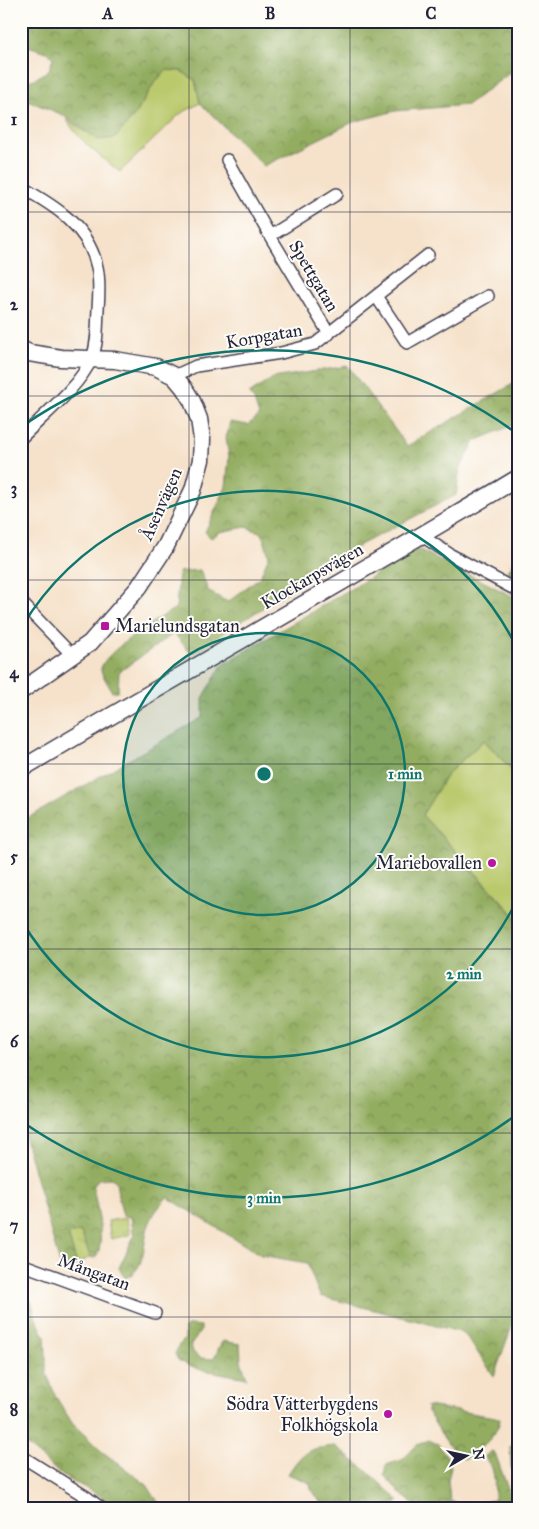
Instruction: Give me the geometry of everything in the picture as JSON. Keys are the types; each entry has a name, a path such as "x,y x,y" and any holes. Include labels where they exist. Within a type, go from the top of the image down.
{"street":[{"name":"Spettgatan","path":"227,160 329,334"},
{"path":"21,187 54,206 78,229 90,248 97,267 99,287 97,342 92,359 77,382 21,438"},
{"name":"Spettgatan","path":"270,236 337,194"},
{"name":"Korpgatan","path":"174,376 196,366 298,350 315,344 428,255"},
{"path":"376,296 407,343 488,296"},
{"name":"Åsenvägen","path":"21,349 30,353 62,358 134,363 156,367 174,376 184,388 192,401 199,419 202,439 201,460 193,490 166,546 139,587 90,643 21,691"},
{"name":"Klockarpsvägen","path":"21,769 422,536 518,478"},
{"path":"422,536 451,555 518,591"},
{"path":"21,602 73,656"},
{"name":"Mångatan","path":"21,1264 155,1313"},
{"path":"21,1456 101,1508"}],"green space":[{"path":"21,21 518,21 518,67 467,105 395,111 353,122 264,166 200,103 195,80 181,71 166,70 154,83 136,114 115,138 99,140 61,114 21,98 21,83 35,79 49,70 53,58 47,52 21,44"},
{"path":"167,70 181,71 195,80 200,103 180,114 120,172 97,154 71,127 66,119 85,132 136,114 154,83"},
{"path":"348,366 407,446 518,381 518,423 475,441 460,469 456,495 362,544 191,654 174,633 119,672 118,691 112,692 101,671 103,664 109,656 132,636 176,608 179,572 200,570 209,592 228,602 260,577 269,556 262,533 246,527 220,532 211,538 205,532 226,487 229,457 226,437 230,422 248,425 259,416 254,400 249,394 273,378"},
{"path":"418,549 518,599 518,777 484,740 448,773 422,815 518,922 518,1309 494,1376 464,1333 320,1296 307,1263 261,1255 167,1197 151,1220 138,1268 133,1274 125,1278 119,1268 134,1236 131,1217 123,1216 116,1181 111,1178 98,1179 93,1187 100,1224 100,1243 95,1258 90,1257 81,1232 68,1235 77,1264 72,1271 62,1272 21,1124 21,822 203,717 203,698 222,665"},
{"path":"518,555 518,582 514,581 507,573"},
{"name":"Mariebovallen","path":"484,740 518,777 518,922 511,911 422,815 448,773"},
{"path":"126,1218 129,1235 111,1239 108,1221"},
{"path":"81,1232 90,1257 77,1264 68,1234"},
{"path":"21,1298 31,1301 37,1321 45,1337 46,1372 56,1397 72,1423 100,1450 147,1485 164,1508 112,1508 99,1495 63,1476 21,1439"},
{"path":"189,1325 201,1326 201,1330 191,1345 193,1352 200,1358 213,1359 223,1341 240,1344 241,1361 247,1378 198,1369 178,1360 175,1354 179,1345 185,1339 185,1328"},
{"path":"427,1406 500,1419 492,1437 465,1459 460,1457 450,1446 428,1412"},
{"path":"429,1440 438,1444 448,1458 451,1467 448,1480 450,1501 467,1505 494,1500 493,1473 485,1456 492,1451 495,1453 509,1492 511,1508 419,1508 402,1495 384,1475 386,1465 402,1460 417,1445"},
{"path":"518,1442 518,1484 511,1467 510,1447"},
{"path":"335,1446 367,1471 399,1501 390,1508 332,1508 320,1502 310,1483 288,1474 298,1460 307,1452 318,1448"}],"place":[{"name":"Marielundsgatan","path":"105,626"},
{"name":"Mariebovallen","path":"492,863"},
{"name":"Södra Vätterbygdens Folkhögskola","path":"388,1414"}]}
